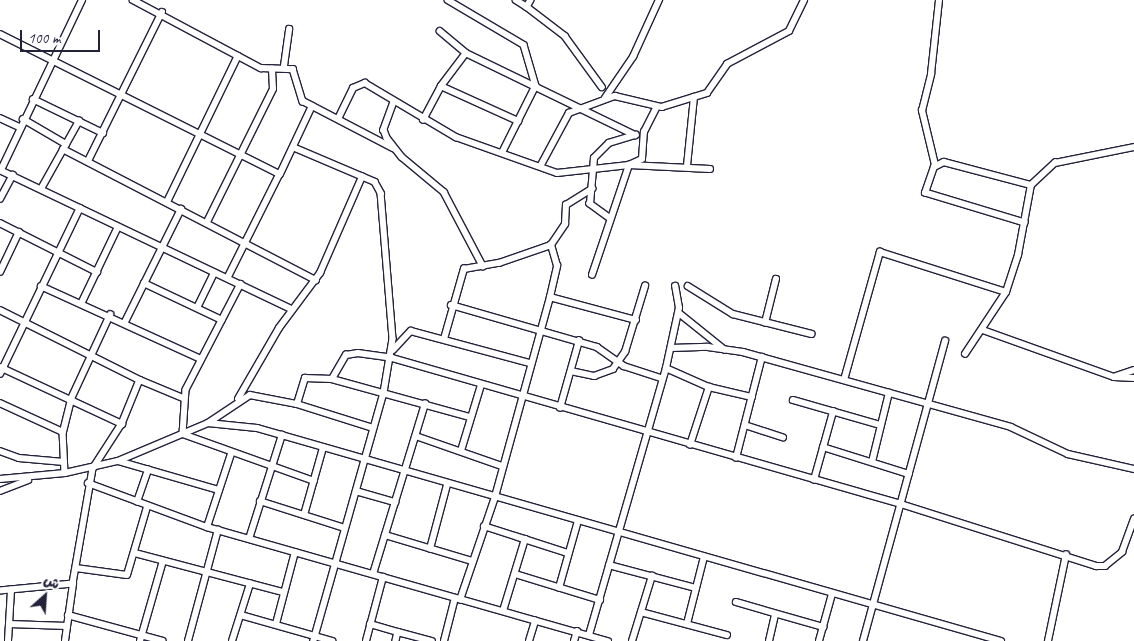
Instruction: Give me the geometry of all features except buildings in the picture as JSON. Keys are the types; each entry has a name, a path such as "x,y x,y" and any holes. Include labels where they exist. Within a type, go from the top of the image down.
{"street":[{"path":"82,0 19,127 1,170 292,309"},
{"path":"133,0 162,12 238,56 272,70 284,66 293,69 300,97 312,106 393,148 444,192 483,266"},
{"path":"448,0 524,45 536,86 503,152"},
{"path":"516,0 565,36 602,87"},
{"path":"527,7 532,0"},
{"path":"604,100 633,56 659,0"},
{"path":"541,164 564,118 582,109 618,96 657,107 694,97 710,90 727,64 789,31 803,0"},
{"path":"939,0 932,67 922,111 936,166 925,193 1025,223"},
{"path":"88,161 123,96 162,12"},
{"path":"284,66 289,29"},
{"path":"440,30 466,53 635,135"},
{"path":"0,34 239,156 280,174"},
{"path":"423,120 441,86 466,53"},
{"path":"167,202 238,56"},
{"path":"207,222 273,89 272,70"},
{"path":"338,119 353,88 359,83 368,84 423,120 456,137 541,164 557,173 592,167 629,165 688,166 710,169"},
{"path":"441,86 518,121"},
{"path":"688,166 694,97"},
{"path":"34,99 103,133"},
{"path":"393,148 384,130 394,102"},
{"path":"228,278 312,106"},
{"path":"592,275 609,218 629,165 642,159 643,135 657,107"},
{"path":"0,118 19,127"},
{"path":"23,119 88,161 246,240 316,280"},
{"path":"41,189 79,121"},
{"path":"609,218 590,204 592,167 602,148 635,135 643,135"},
{"path":"293,147 374,182 384,201 393,350 384,393 334,564 315,639"},
{"path":"965,354 983,330 1006,292 1025,223 1031,185 1055,163 1134,147"},
{"path":"936,166 944,162 1031,185"},
{"path":"0,199 13,176"},
{"path":"238,400 292,309 316,280 362,178"},
{"path":"444,339 451,305 464,269 483,266 551,246 565,224 566,204 592,189"},
{"path":"80,208 1,369 122,424"},
{"path":"125,322 181,209"},
{"path":"0,223 59,251 97,272"},
{"path":"82,302 118,227"},
{"path":"0,272 2,261 19,232"},
{"path":"444,641 494,497 520,396 550,297 558,266 551,246"},
{"path":"844,380 880,252 1006,292"},
{"path":"197,308 214,273"},
{"path":"765,323 776,279"},
{"path":"144,284 222,320"},
{"path":"183,434 183,398 240,284"},
{"path":"41,286 82,302 201,359"},
{"path":"571,371 601,376 619,362 636,320 645,286"},
{"path":"589,636 671,348 679,313 675,286"},
{"path":"688,286 722,309 765,323 812,334"},
{"path":"550,297 636,320"},
{"path":"451,305 540,329 603,349 619,362 662,378"},
{"path":"0,310 140,380 183,398"},
{"path":"679,313 724,349"},
{"path":"65,474 63,432 71,400 110,315"},
{"path":"983,330 1114,377 1134,378"},
{"path":"393,350 411,331 530,363"},
{"path":"560,408 579,341"},
{"path":"863,641 945,341"},
{"path":"671,348 724,349 762,357 1011,427 1068,454 1134,469"},
{"path":"332,379 346,355 392,358 646,433 901,504 1105,566 1122,552 1134,519"},
{"path":"736,458 762,357"},
{"path":"666,368 709,387 752,397"},
{"path":"1114,377 1134,370"},
{"path":"297,404 306,378 332,379 470,417"},
{"path":"65,641 88,483 93,469 122,424 140,380"},
{"path":"461,451 481,385"},
{"path":"690,445 709,387"},
{"path":"872,462 880,425 890,393"},
{"path":"0,479 65,474 93,469 118,461 208,423 238,400 250,395 297,404 373,428"},
{"path":"793,400 880,425"},
{"path":"0,403 63,432"},
{"path":"373,574 425,404"},
{"path":"814,480 833,412"},
{"path":"208,423 248,426 282,435 447,485 1001,641"},
{"path":"745,425 783,437"},
{"path":"183,434 231,454 314,482"},
{"path":"249,539 282,435"},
{"path":"416,436 502,466"},
{"path":"823,447 909,474"},
{"path":"304,515 323,448"},
{"path":"0,452 64,462"},
{"path":"208,527 231,454"},
{"path":"118,461 219,490"},
{"path":"137,502 148,470"},
{"path":"0,491 30,478"},
{"path":"88,483 147,507 208,527 535,621 576,631 605,641"},
{"path":"430,549 447,485"},
{"path":"356,491 395,502"},
{"path":"260,501 345,528"},
{"path":"76,568 124,576 135,553 147,507"},
{"path":"559,588 578,521"},
{"path":"484,526 568,553"},
{"path":"188,641 218,530"},
{"path":"385,535 472,561"},
{"path":"503,611 525,539"},
{"path":"276,624 282,592 295,552"},
{"path":"135,553 282,592"},
{"path":"1048,641 1066,555"},
{"path":"687,624 704,557"},
{"path":"140,638 163,561"},
{"path":"609,565 696,588"},
{"path":"515,574 600,600"},
{"path":"632,641 652,576"},
{"path":"366,641 383,577"},
{"path":"0,591 73,584"},
{"path":"232,641 236,622 242,615 250,584"},
{"path":"8,641 11,590"},
{"path":"819,641 832,594"},
{"path":"736,602 823,628"},
{"path":"641,612 727,635"},
{"path":"68,615 140,638 163,641"},
{"path":"242,615 276,624 315,639 332,641"},
{"path":"769,641 775,615"},
{"path":"528,641 535,621"},
{"path":"9,624 67,626"},
{"path":"370,624 432,641"},
{"path":"574,641 576,631"},
{"path":"396,641 398,632"}]}
